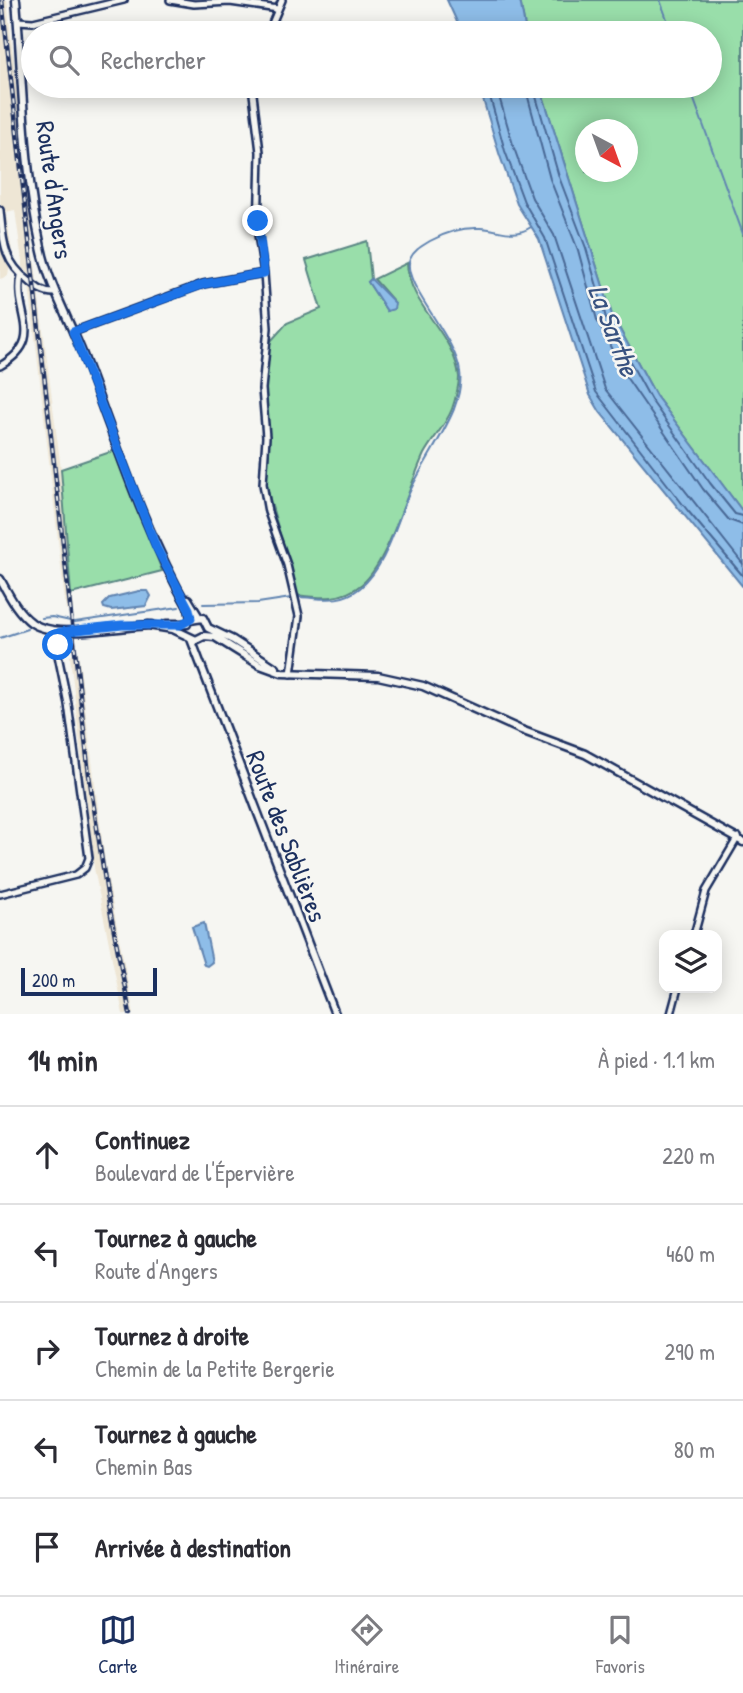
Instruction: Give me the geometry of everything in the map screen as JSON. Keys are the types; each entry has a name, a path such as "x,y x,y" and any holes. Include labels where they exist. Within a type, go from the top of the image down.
{"street":[{"name":"Route d'Angers","path":"16,0 21,87"},
{"path":"37,21 124,0"},
{"path":"170,0 194,4 230,2 278,9"},
{"path":"273,21 282,0"},
{"name":"Route d'Angers","path":"22,98 38,231 54,293 73,332 168,573 189,609 189,621"},
{"path":"253,98 260,152 258,235 268,328 262,389 266,437 263,484 268,512 287,565 299,616 291,674"},
{"path":"0,210 6,255 21,276 40,290 54,293"},
{"path":"73,332 204,284 264,272"},
{"path":"0,366 20,353 26,338 21,276"},
{"name":"Route d'Angers","path":"168,573 199,617"},
{"path":"0,579 23,615 39,627 56,631 189,621 199,617 206,621 208,628 202,638"},
{"path":"189,621 189,636"},
{"path":"148,625 226,643 268,669 291,674 378,676 424,686 521,730 585,754 741,839 706,891 695,930"},
{"path":"208,628 233,640 275,668 291,674"},
{"path":"0,894 72,876 80,872 88,861 56,631"},
{"name":"Route des Sablières","path":"189,636 334,1014"},
{"name":"Route des Sablières","path":"202,638 204,670"},
{"path":"671,1014 677,993"}],"shaded area":[{"path":"0,0 7,0 37,282 23,268 15,210 6,212 12,252 8,276 0,279"},
{"path":"29,284 38,291 61,469 73,609 66,610"},
{"path":"78,652 106,870 134,1014 123,1014 94,868 70,656"}],"green space":[{"path":"520,0 743,0 743,512 656,396 612,315 544,98 722,98 722,21 524,21"},
{"path":"367,241 371,279 368,282 387,311 395,303 374,279 407,263 415,292 456,361 458,389 449,415 424,454 389,542 372,573 362,584 339,596 297,595 266,485 269,448 263,390 270,342 287,323 321,309 306,260"},
{"path":"116,450 162,571 71,594 61,469"}],"water":[{"path":"447,0 520,0 524,21 457,21"},
{"name":"La Sarthe","path":"483,98 544,98 612,315 656,396 743,512 743,587 600,412 590,395 539,239 517,204"},
{"path":"371,279 395,303 394,309 387,311 368,282"},
{"path":"148,591 151,596 146,606 111,610 104,608 103,605 110,598"},
{"path":"204,923 212,962 207,966 204,965 192,927"}],"waterway":[{"path":"660,0 668,21"},
{"path":"693,98 743,234"},
{"path":"299,597 338,598 353,593 370,578 390,542 411,489 455,405 460,382 456,358 413,282 409,269 410,259 419,248 454,231 480,228 512,233 531,227"},
{"path":"203,604 258,603 291,598"},
{"path":"41,618 52,617 75,622 179,607"},
{"path":"0,638 27,629"}],"railway":[{"path":"2,0 89,775 107,894 130,1014"}],"route":[{"path":"58,645 60,632 122,625 180,625 187,624 191,619 189,609 156,547 73,332 181,291 264,273 258,221"}]}
